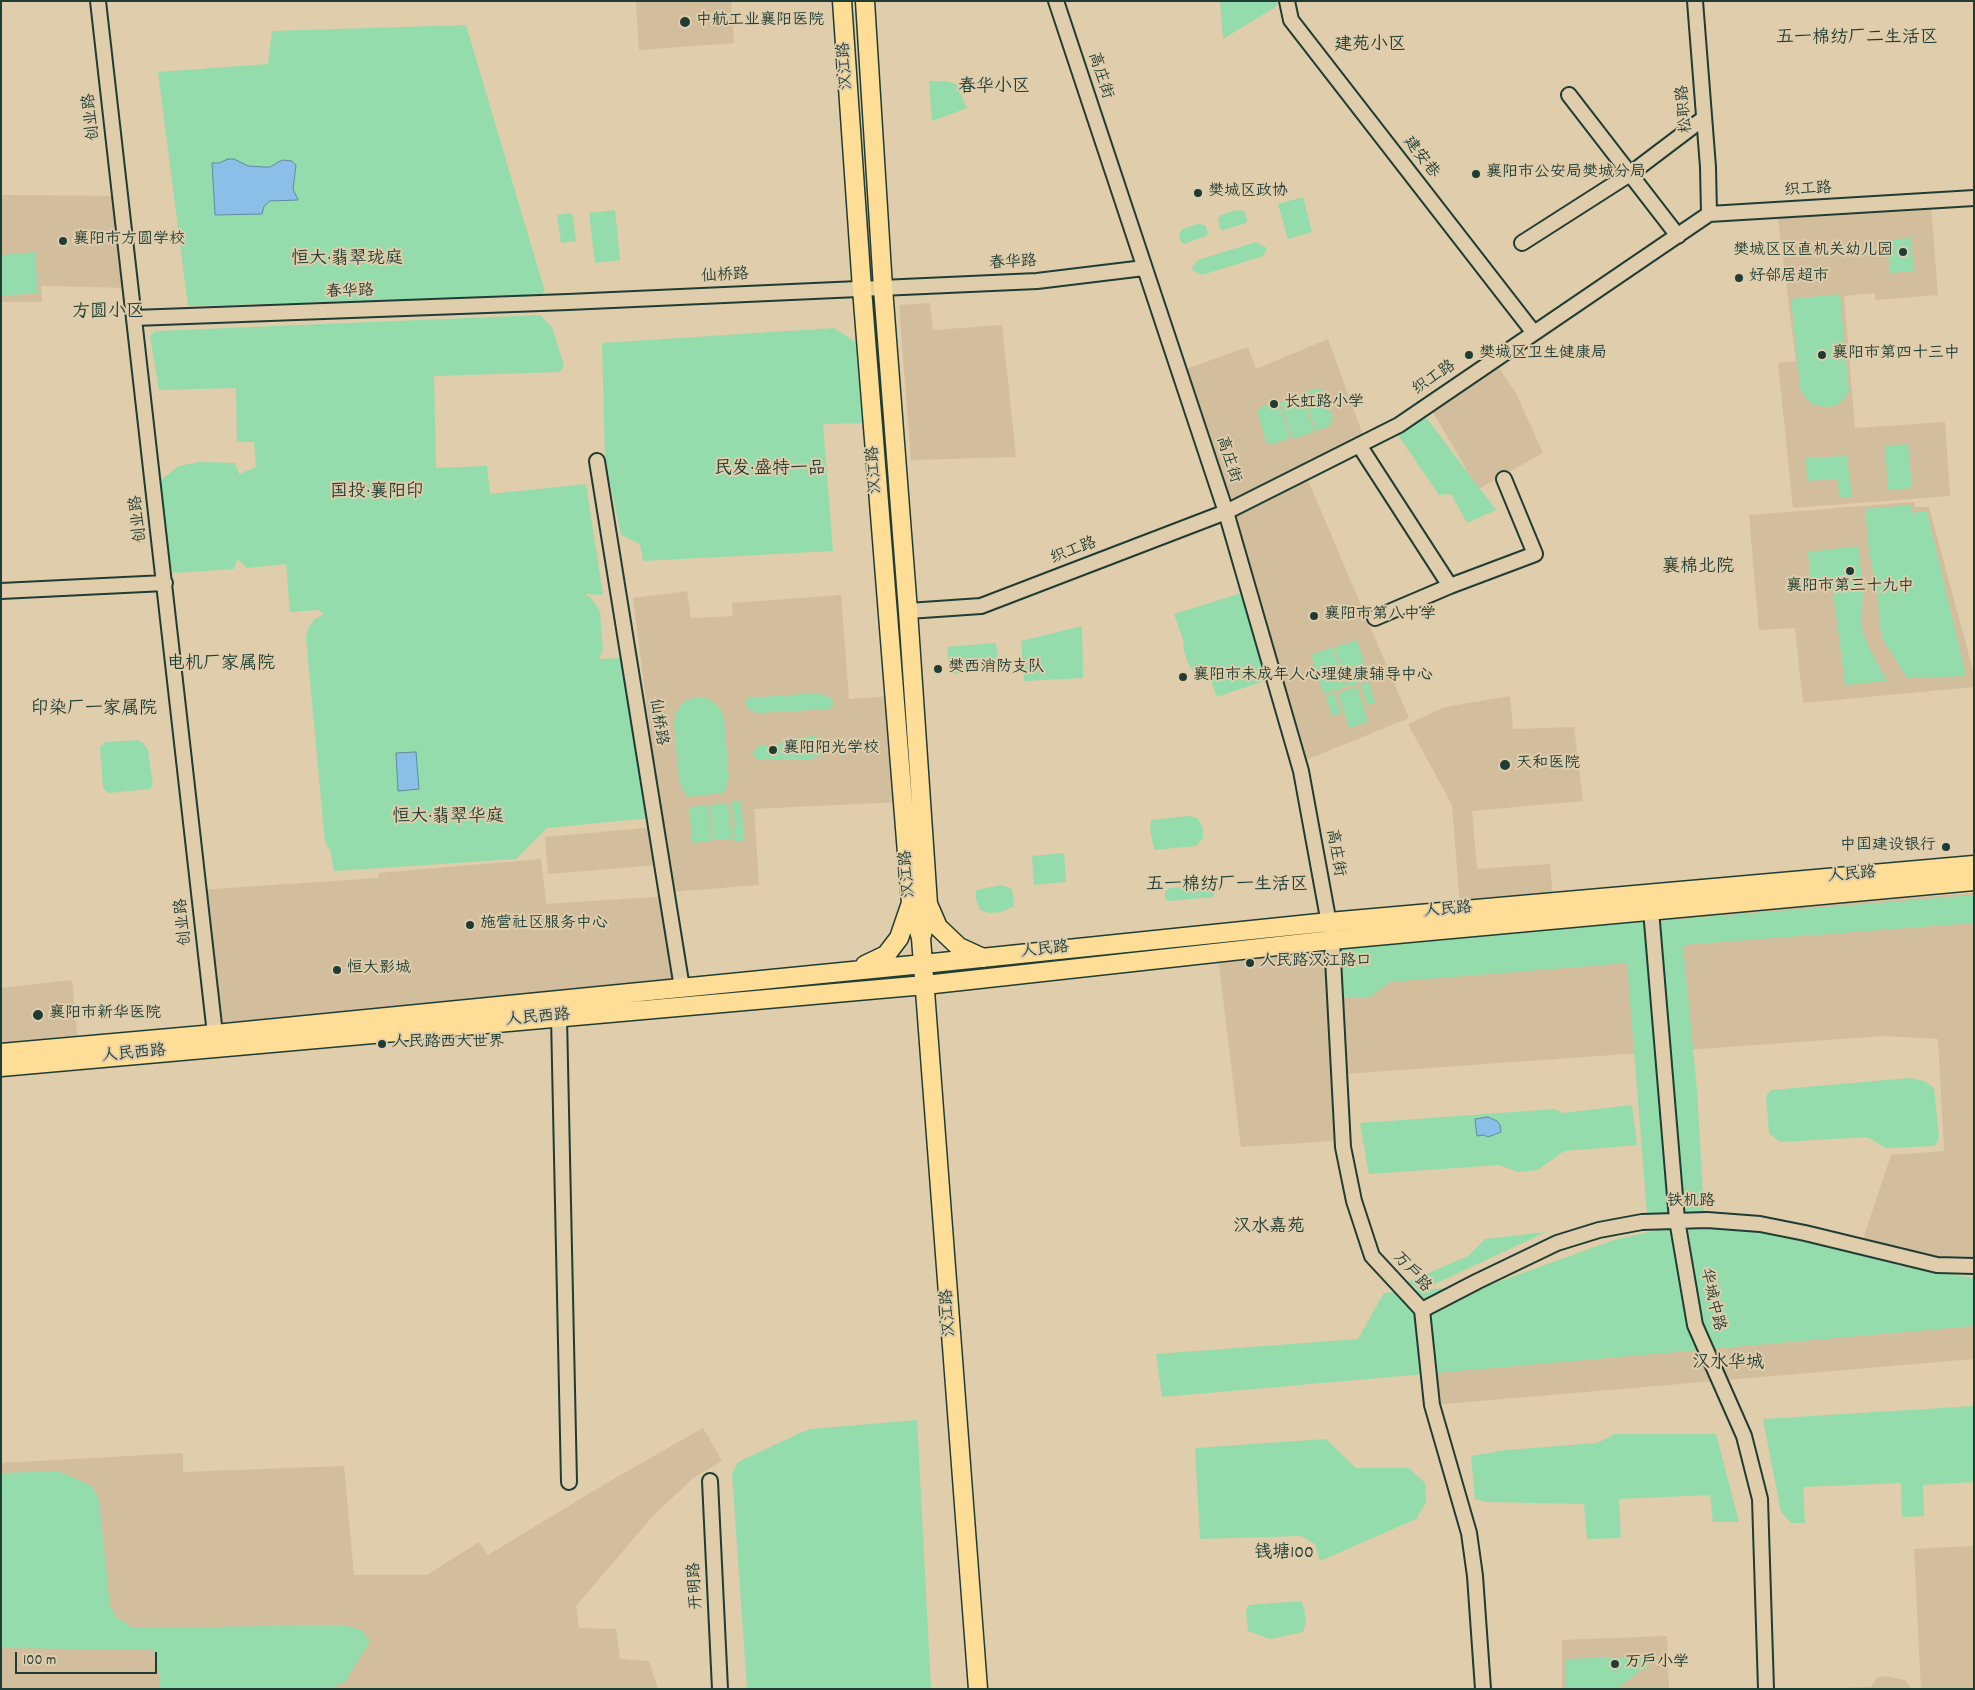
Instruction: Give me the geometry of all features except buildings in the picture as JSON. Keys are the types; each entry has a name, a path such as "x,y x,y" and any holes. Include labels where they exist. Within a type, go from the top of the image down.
{"main road":[{"name":"汉江路","path":"842,1 862,289 919,903"},
{"name":"汉江路","path":"865,1 883,288 908,611 921,938 978,1689"},
{"name":"人民路","path":"923,964 1329,922 1974,865"},
{"name":"人民路","path":"925,985 1332,940 1974,881"},
{"path":"854,970 886,954 899,938 919,903 938,928 959,946 983,958"},
{"name":"人民西路","path":"1,1053 215,1034 923,964"},
{"path":"887,988 911,999 927,1016 941,994 971,980"},
{"name":"人民西路","path":"1,1067 925,985"}],"street":[{"name":"创业路","path":"98,1 215,1034"},
{"name":"高庄街","path":"1056,1 1226,512 1301,771 1332,940"},
{"name":"建安巷","path":"1287,1 1291,20 1534,333"},
{"name":"松职路","path":"1695,1 1708,167 1709,214"},
{"path":"1569,94 1678,236"},
{"path":"1522,243 1630,174 1704,118"},
{"name":"织工路","path":"908,611 981,606 1226,512 1399,425 1709,214 1974,198"},
{"name":"春华路","path":"883,288 1037,281 1144,268"},
{"name":"仙桥路","path":"568,302 883,288"},
{"name":"春华路","path":"134,318 568,302"},
{"path":"1359,445 1450,586"},
{"name":"仙桥路","path":"597,461 682,988"},
{"path":"1375,618 1450,586 1535,554 1504,479"},
{"path":"1,591 165,583"},
{"name":"华城中路","path":"1651,910 1676,1220 1695,1325 1744,1436 1760,1499 1766,1689"},
{"name":"万户路","path":"1332,940 1343,1147 1354,1200 1372,1256 1422,1310 1432,1404 1470,1542 1475,1576 1483,1689"},
{"path":"559,1017 568,1482"},
{"name":"铁机路","path":"1422,1310 1482,1278 1557,1243 1599,1230 1642,1222 1676,1220 1760,1224 1806,1232 1936,1264 1974,1266"},
{"name":"开明路","path":"710,1481 720,1689"}],"shaded area":[{"name":"中航工业襄阳医院","path":"636,1 731,1 734,43 639,50"},
{"name":"襄阳市方圆学校","path":"1,195 120,196 131,288 41,286 42,302 1,302"},
{"name":"襄阳市第四十三中","path":"1931,206 1938,295 1875,300 1875,293 1844,296 1855,428 1945,422 1950,496 1793,508 1778,363 1796,361 1778,218"},
{"path":"930,303 933,330 1002,325 1016,457 911,460 899,305"},
{"name":"长虹路小学","path":"1328,339 1364,438 1230,505 1186,369 1248,347 1256,369"},
{"path":"1496,363 1516,393 1543,453 1478,489 1430,407"},
{"name":"襄阳市第八中学","path":"1307,478 1409,718 1306,760 1233,515"},
{"name":"襄阳市第三十九中","path":"1914,502 1915,507 1929,507 1974,674 1974,687 1803,703 1795,628 1759,630 1749,515"},
{"name":"襄阳阳光学校","path":"687,591 691,618 733,616 732,603 841,595 849,699 890,696 898,802 754,809 759,885 670,892 633,598"},
{"name":"天和医院","path":"1510,696 1513,729 1574,727 1583,801 1472,811 1477,869 1550,864 1553,899 1460,905 1452,805 1408,724 1445,707"},
{"path":"656,827 659,865 548,874 545,837"},
{"path":"541,859 546,904 667,896 682,988 215,1034 199,890 378,878 379,873"},
{"path":"1974,893 1974,1258 1941,1257 1899,1250 1863,1239 1891,1155 1944,1151 1938,1039 1883,1036 1344,1074 1348,1140 1241,1147 1218,957 1336,944"},
{"name":"襄阳市新华医院","path":"72,980 78,1042 1,1049 1,988"},
{"path":"1974,1326 1974,1359 1432,1405 1428,1373"},
{"path":"703,1428 722,1461 692,1479 651,1518 576,1606 579,1628 616,1629 620,1659 649,1661 658,1689 1,1689 1,1463 183,1453 183,1472 344,1466 354,1575 427,1575 479,1542 488,1555 605,1484"},
{"path":"1974,1546 1974,1689 1921,1689 1914,1549"},
{"name":"万户小学","path":"1667,1636 1669,1689 1562,1689 1562,1640"},
{"path":"1885,1676 1905,1680 1911,1689 1810,1689 1871,1687 1877,1678"}],"green space":[{"path":"1220,1 1276,1 1277,6 1223,39"},
{"path":"466,25 545,292 535,297 188,306 158,72 268,64 272,31"},
{"path":"929,81 947,81 956,84 967,108 932,121"},
{"path":"1303,197 1312,232 1288,239 1278,204"},
{"path":"615,210 620,260 595,263 589,213"},
{"path":"1237,210 1244,211 1247,219 1246,223 1223,230 1220,228 1218,220 1221,215"},
{"path":"572,213 576,241 561,243 557,215"},
{"path":"1198,224 1205,225 1208,233 1206,236 1184,244 1181,242 1179,234 1182,229"},
{"path":"1911,238 1914,271 1890,273 1887,240"},
{"path":"1256,242 1267,248 1263,256 1202,275 1191,269 1198,260"},
{"path":"35,252 38,293 1,296 1,255"},
{"path":"1840,294 1849,391 1836,406 1813,405 1804,396 1800,387 1791,299"},
{"path":"540,315 552,327 564,366 560,372 434,376 436,468 487,466 490,494 586,484 603,595 585,594 592,599 600,611 603,649 599,659 621,658 624,662 650,818 547,828 516,859 334,871 330,850 325,842 306,638 308,628 315,619 324,614 319,610 290,612 286,564 247,568 237,559 234,569 174,573 166,559 157,494 163,478 179,466 199,462 235,463 239,474 256,467 254,442 237,442 236,388 159,390 150,336 156,331"},
{"path":"834,328 866,349 872,423 823,424 833,551 643,561 640,544 621,535 605,459 602,343"},
{"path":"1317,388 1323,391 1333,419 1330,426 1316,431 1303,393"},
{"path":"1302,395 1314,432 1293,439 1280,402"},
{"path":"1278,401 1290,438 1271,445 1266,441 1257,412 1261,407"},
{"path":"1425,416 1496,510 1467,523 1451,494 1439,495 1396,432"},
{"path":"1908,444 1912,488 1888,490 1885,446"},
{"path":"1847,456 1852,498 1839,498 1838,481 1835,479 1807,481 1806,458"},
{"path":"1911,505 1911,513 1927,511 1966,676 1907,678 1882,638 1878,594 1869,552 1865,509"},
{"path":"1858,546 1863,589 1861,627 1869,648 1887,681 1845,685 1832,583 1811,585 1808,552"},
{"path":"1245,592 1270,679 1217,697 1210,678 1199,681 1188,663 1183,639 1174,614"},
{"path":"1082,626 1083,678 1024,681 1021,641"},
{"path":"1357,640 1370,680 1348,687 1335,647"},
{"path":"996,643 999,670 950,674 947,647"},
{"path":"1333,647 1346,687 1324,694 1311,655"},
{"path":"1369,682 1375,703 1367,705 1361,685"},
{"path":"1357,687 1368,722 1349,728 1338,693"},
{"path":"818,693 831,698 834,704 830,709 760,713 749,711 745,702 747,698"},
{"path":"1334,693 1341,713 1332,716 1326,696"},
{"path":"699,697 710,699 721,709 724,719 729,778 724,793 687,797 679,782 674,723 676,712 682,704 687,700"},
{"path":"814,736 823,740 824,754 808,760 757,760 752,753 760,745 778,745 785,739"},
{"path":"138,740 148,750 153,785 150,789 109,793 103,788 100,747 106,742"},
{"path":"732,802 741,802 743,821 733,821"},
{"path":"728,803 732,839 713,840 710,805"},
{"path":"708,805 711,841 692,843 689,807"},
{"path":"1188,816 1198,818 1203,830 1203,838 1196,846 1154,850 1150,829 1151,820"},
{"path":"743,822 744,841 734,842 733,823"},
{"path":"1064,853 1066,882 1034,885 1032,856"},
{"path":"1212,884 1214,897 1169,901 1165,899 1165,892 1169,888"},
{"path":"1002,885 1012,889 1014,906 1002,912 989,913 980,910 976,899 976,890"},
{"path":"1974,895 1974,923 1683,945 1697,1090 1704,1213 1647,1214 1627,963 1390,982 1368,998 1342,998 1338,947"},
{"path":"1910,1078 1924,1081 1934,1088 1939,1137 1935,1146 1886,1148 1867,1137 1780,1142 1769,1133 1766,1096 1771,1090"},
{"path":"1632,1105 1637,1145 1564,1151 1538,1170 1518,1172 1499,1165 1369,1174 1360,1123 1555,1109 1562,1113"},
{"path":"1695,1227 1761,1230 1812,1240 1901,1266 1974,1278 1974,1326 1162,1397 1156,1354 1358,1339 1384,1293 1419,1290 1407,1282 1468,1256 1485,1239 1546,1232 1422,1290 1492,1284 1617,1239 1663,1229"},
{"path":"1974,1406 1974,1482 1923,1485 1924,1516 1902,1517 1901,1483 1803,1487 1805,1523 1791,1523 1781,1512 1763,1419"},
{"path":"917,1420 931,1689 747,1689 732,1474 738,1462 811,1429"},
{"path":"1615,1434 1716,1434 1739,1522 1713,1522 1710,1495 1619,1499 1621,1538 1587,1539 1584,1504 1485,1502 1475,1499 1471,1456 1506,1450 1597,1443"},
{"path":"1326,1439 1356,1468 1409,1468 1425,1483 1426,1502 1416,1519 1320,1561 1315,1544 1301,1536 1200,1539 1195,1448"},
{"path":"58,1471 92,1486 99,1500 110,1606 116,1617 133,1628 343,1625 361,1630 370,1641 345,1682 329,1689 159,1689 160,1676 153,1650 1,1648 1,1473"},
{"path":"1301,1601 1306,1622 1303,1632 1270,1639 1248,1631 1246,1612 1248,1605"},
{"path":"1648,1656 1648,1668 1641,1670 1617,1689 1566,1689 1566,1659"}],"water":[{"path":"228,159 234,159 248,166 265,167 270,167 282,160 292,161 296,165 293,189 298,200 270,201 264,206 262,214 215,215 212,163 219,163"},
{"path":"416,752 419,789 398,791 396,753"},
{"path":"1488,1117 1497,1121 1501,1132 1488,1137 1484,1135 1477,1136 1475,1119"}],"place":[{"name":"中航工业襄阳医院","path":"685,22"},
{"name":"襄阳市公安局樊城分局","path":"1476,174"},
{"name":"樊城区政协","path":"1198,193"},
{"name":"襄阳市方圆学校","path":"63,241"},
{"name":"樊城区区直机关幼儿园","path":"1903,252"},
{"name":"好邻居超市","path":"1739,278"},
{"name":"樊城区卫生健康局","path":"1469,355"},
{"name":"襄阳市第四十三中","path":"1822,355"},
{"name":"长虹路小学","path":"1274,404"},
{"name":"襄阳市第三十九中","path":"1850,571"},
{"name":"襄阳市第八中学","path":"1314,616"},
{"name":"樊西消防支队","path":"938,669"},
{"name":"襄阳市未成年人心理健康辅导中心","path":"1183,677"},
{"name":"襄阳阳光学校","path":"773,750"},
{"name":"天和医院","path":"1505,765"},
{"name":"中国建设银行","path":"1946,847"},
{"name":"施营社区服务中心","path":"470,925"},
{"name":"人民路汉江路口","path":"1250,963"},
{"name":"恒大影城","path":"337,970"},
{"name":"襄阳市新华医院","path":"38,1015"},
{"name":"人民路西大世界","path":"382,1044"},
{"name":"万户小学","path":"1615,1664"}],"district":[{"name":"五一棉纺厂二生活区","path":"1857,40"},
{"name":"建苑小区","path":"1370,47"},
{"name":"春华小区","path":"994,89"},
{"name":"恒大·翡翠珑庭","path":"347,261"},
{"name":"方圆小区","path":"108,314"},
{"name":"民发·盛特一品","path":"770,471"},
{"name":"国投·襄阳印","path":"377,494"},
{"name":"襄棉北院","path":"1698,569"},
{"name":"电机厂家属院","path":"221,666"},
{"name":"印染厂一家属院","path":"94,711"},
{"name":"恒大·翡翠华庭","path":"448,819"},
{"name":"五一棉纺厂一生活区","path":"1227,887"},
{"name":"汉水嘉苑","path":"1269,1229"},
{"name":"汉水华城","path":"1728,1365"},
{"name":"钱塘100","path":"1284,1555"}]}
